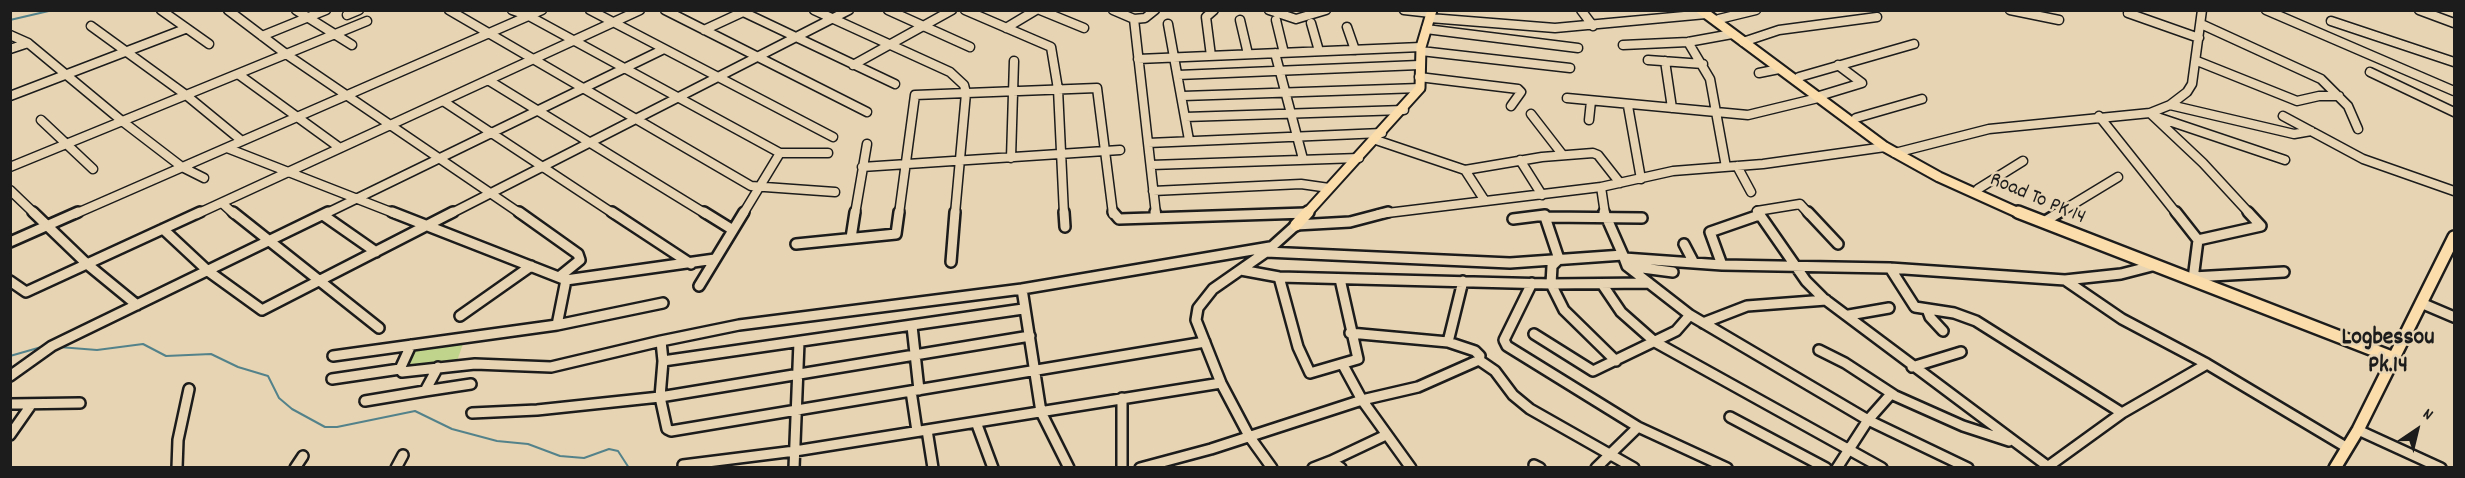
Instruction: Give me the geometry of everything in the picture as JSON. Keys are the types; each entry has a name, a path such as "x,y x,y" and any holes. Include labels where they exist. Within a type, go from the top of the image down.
{"main road":[{"name":"Road To PK 14","path":"1705,12 1719,19 1779,69 1885,147 2047,220 2395,356"},
{"name":"Road To PK 14","path":"1705,12 1732,34 1799,77 1819,97 1856,118 1899,152 2021,214 2151,266 2395,356"},
{"path":"1296,225 1404,110 1420,88 1421,49 1431,14"},
{"path":"2335,468 2358,430 2454,237"}],"street":[{"path":"161,10 209,44"},
{"path":"228,10 286,54 441,157 580,256 578,263 562,278 557,325"},
{"path":"296,10 352,45"},
{"path":"262,36 326,10"},
{"path":"347,15 359,10"},
{"path":"449,10 751,186 835,192"},
{"path":"512,10 530,16 572,42 780,153 828,153"},
{"path":"10,242 542,10"},
{"path":"590,10 833,138"},
{"path":"10,281 26,292 640,10"},
{"path":"665,10 867,111"},
{"path":"814,10 959,78 966,93 951,262"},
{"path":"163,230 208,271 262,310 849,10"},
{"path":"888,10 970,47"},
{"path":"853,65 952,10"},
{"path":"965,10 1051,47 1058,89 1065,227"},
{"path":"1006,28 1038,10 1084,28"},
{"path":"1113,10 1134,19 1145,18 1155,10"},
{"path":"1211,56 1206,17 1214,10"},
{"path":"1269,10 1296,19 1326,10"},
{"path":"1404,10 1541,28 1593,26 1705,12"},
{"path":"1581,10 1593,26"},
{"path":"1719,19 1756,10"},
{"path":"2010,10 2059,20"},
{"path":"2152,114 2170,105 2187,92 2197,61 2202,10"},
{"path":"2266,10 2454,91"},
{"path":"2419,10 2454,23"},
{"path":"704,30 742,11 895,84"},
{"path":"2128,13 2199,38"},
{"path":"1746,41 1779,30 1877,17"},
{"path":"1134,19 1156,218"},
{"path":"1240,20 1248,54"},
{"path":"1276,20 1280,71 1303,159"},
{"path":"10,166 367,21"},
{"path":"2331,21 2454,62"},
{"path":"1311,23 1319,51"},
{"path":"1168,24 1183,96 1189,140"},
{"path":"2201,24 2311,73 2339,96 2352,113 2358,129"},
{"path":"91,26 186,95 242,141"},
{"path":"1347,27 1355,50"},
{"path":"11,96 185,29"},
{"path":"1426,29 1578,48"},
{"path":"1623,45 1688,42 1732,34"},
{"path":"10,35 17,36 28,43 122,121 183,167 204,178"},
{"path":"1688,42 1710,79 1726,167"},
{"path":"10,49 28,43"},
{"path":"1799,77 1914,44"},
{"path":"10,376 52,346 664,49"},
{"path":"1138,59 1421,49 1570,68"},
{"path":"1648,60 1703,64"},
{"path":"1011,158 1014,61"},
{"path":"1665,61 1672,108"},
{"path":"2197,61 2298,101 2319,96 2339,96"},
{"path":"1178,75 1419,65"},
{"path":"1567,98 1628,106 1748,115 1819,97 1862,83 1838,65"},
{"path":"1759,73 1779,69"},
{"path":"2370,72 2422,99 2454,112"},
{"path":"238,74 340,148"},
{"path":"1419,77 1518,90 1521,92 1511,106"},
{"path":"488,80 733,230"},
{"path":"796,244 896,234 915,95 1094,87 1100,90 1103,152 1113,215 1130,220 1306,213"},
{"path":"1183,96 1420,88"},
{"path":"1856,118 1922,99"},
{"path":"443,101 691,264"},
{"path":"1590,120 1591,101"},
{"path":"2170,105 2294,134 2311,131"},
{"path":"1628,106 1641,179"},
{"path":"1185,117 1404,110"},
{"path":"1531,114 1552,138 1562,154"},
{"path":"2152,114 2261,226 2198,240"},
{"path":"1899,152 1922,144 1989,129 2099,116 2152,114 2285,160"},
{"path":"2099,116 2198,240 2193,278 2284,272"},
{"path":"2283,116 2369,162 2454,191"},
{"path":"41,120 93,169"},
{"path":"1148,143 1297,135 1379,136 1465,170 1562,154 1596,153 1620,183"},
{"path":"851,238 867,144"},
{"path":"1272,468 1250,436 1221,383 1197,320 1198,308 1213,289 1268,250 1296,225 1350,222 1380,213 1601,187 1673,171 1737,166 1885,147"},
{"path":"227,148 562,278 691,264 715,259"},
{"path":"862,167 1120,150"},
{"path":"699,286 780,153"},
{"path":"1150,165 1359,158"},
{"path":"1521,160 1542,195"},
{"path":"1978,189 2023,161"},
{"path":"1737,166 1751,192"},
{"path":"1465,170 1485,201"},
{"path":"2047,220 2118,177"},
{"path":"1153,191 1301,184 1329,188"},
{"path":"1601,187 1605,216 1625,260 1649,283 1690,315 1868,420 1968,468"},
{"path":"10,190 87,264 137,305"},
{"path":"222,202 267,242 379,328"},
{"path":"1838,244 1800,204 1759,210 1759,215 1795,265 1826,300 1849,315 1912,367 2048,467 2122,413 2207,364"},
{"path":"323,214 376,252"},
{"path":"1545,215 1559,259"},
{"path":"1513,219 1545,215 1642,218"},
{"path":"1722,265 1710,232 1759,215"},
{"path":"1684,244 1694,263"},
{"path":"332,379 400,369 406,372 475,364 551,367 739,325 1022,289 1268,250 1510,263 1559,259 1890,268 2065,280 2121,274 2151,266"},
{"path":"1559,259 1552,266 1551,284 1568,315 1616,361"},
{"path":"1625,260 1673,272"},
{"path":"460,316 531,266"},
{"path":"1890,268 1913,305 1954,313 1976,321 2122,413"},
{"path":"1241,270 1279,277 1340,279 1551,284 1649,283"},
{"path":"1279,277 1294,336 1308,372 1343,365 1358,359 1350,333 1340,279"},
{"path":"2065,280 2128,322 2207,364 2346,447"},
{"path":"1448,342 1463,281"},
{"path":"1532,283 1504,343 1638,427 1727,468"},
{"path":"1602,284 1622,312 1655,342 1882,468"},
{"path":"1022,289 1023,309 1030,336 1041,412 1069,468"},
{"path":"1703,322 1741,308 1826,300"},
{"path":"333,356 557,325 663,303"},
{"path":"2421,303 2454,317"},
{"path":"1849,315 1888,308"},
{"path":"663,361 1023,309"},
{"path":"1927,309 1930,317 1943,331"},
{"path":"1534,334 1588,370 1593,371 1676,331 1690,315"},
{"path":"912,326 915,391 922,431 933,468"},
{"path":"1350,333 1448,342 1475,351 1480,356 1479,360"},
{"path":"472,413 537,410 660,397 1030,336"},
{"path":"661,341 663,361 660,397 667,429 671,431 1205,342"},
{"path":"794,468 800,342"},
{"path":"400,369 411,345"},
{"path":"1819,350 1852,367 1894,395 1963,426 2017,444"},
{"path":"1912,367 1961,352"},
{"path":"1140,468 1362,400 1418,387 1479,360"},
{"path":"1479,360 1495,371 1522,404 1634,468"},
{"path":"1343,365 1362,400 1411,468"},
{"path":"425,391 438,367"},
{"path":"683,465 795,451 1221,383"},
{"path":"364,401 471,384"},
{"path":"177,468 178,440 189,388"},
{"path":"1837,468 1868,420 1889,395 1894,395"},
{"path":"1122,398 1122,468"},
{"path":"10,404 80,403"},
{"path":"10,435 31,405"},
{"path":"1730,417 1826,468"},
{"path":"976,422 993,468"},
{"path":"1596,468 1638,427"},
{"path":"2358,430 2441,468"},
{"path":"1313,468 1386,435"},
{"path":"396,468 404,455"},
{"path":"295,468 303,456"},
{"path":"1331,461 1341,468"}],"green space":[{"path":"464,341 457,361 404,366 412,346"}],"waterway":[{"path":"10,20 53,10"},
{"path":"59,347 97,350 143,344 166,356 211,354 238,367 268,376 279,398 292,409 325,427 337,427 415,411 452,429 497,441 528,444 560,456 584,458 609,449 618,451 629,468"},
{"path":"10,356 45,346"}],"district":[{"name":"Logbessou Pk.14","path":"2388,354"}]}
